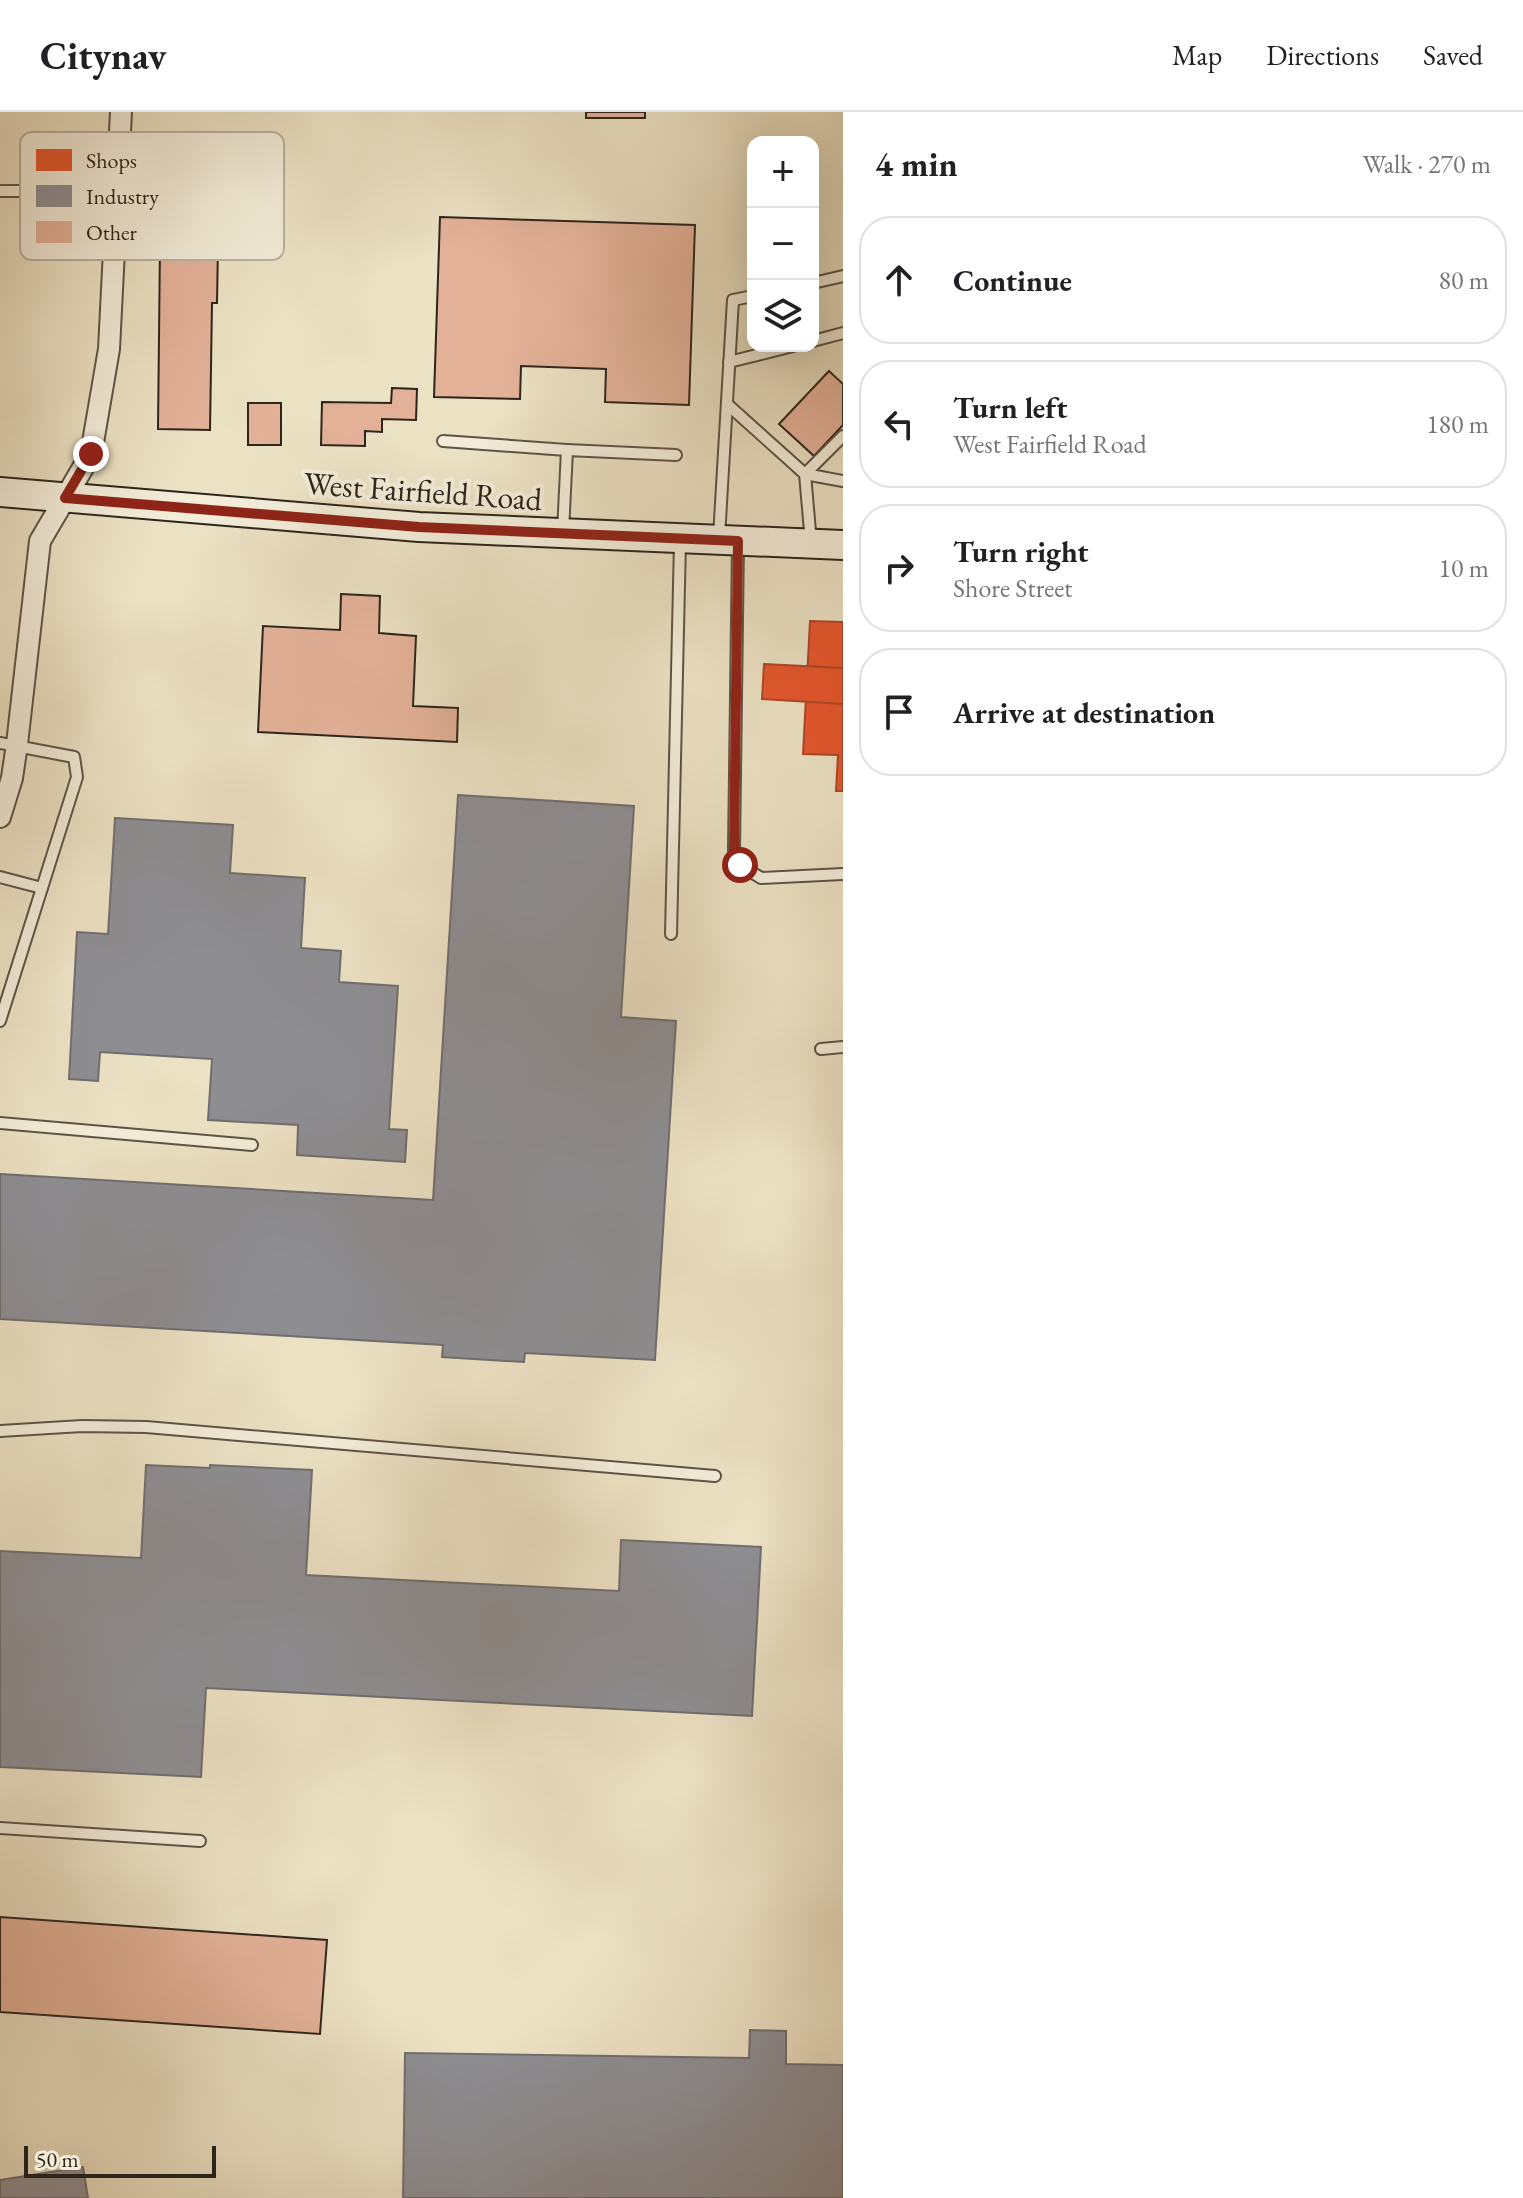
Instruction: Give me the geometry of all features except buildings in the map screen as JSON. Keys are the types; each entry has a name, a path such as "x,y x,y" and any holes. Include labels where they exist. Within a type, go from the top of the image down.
{"main road":[{"name":"West Fairfield Road","path":"0,492 419,527 843,545"}],"street":[{"path":"120,132 121,112"},
{"path":"0,817 12,778 8,744 40,541 91,454 109,349 114,260"}],"lane":[{"path":"819,282 843,276"},
{"path":"747,297 733,300 727,404 734,850 740,865 761,878 843,874"},
{"path":"819,339 843,333"},
{"path":"729,362 769,352"},
{"path":"727,404 805,474 843,481"},
{"path":"811,544 805,474 843,436"},
{"path":"443,441 676,455"},
{"path":"563,534 567,450"},
{"path":"671,934 680,540"},
{"path":"0,1021 4,993 77,777 74,757 8,744"},
{"path":"0,877 42,888"},
{"path":"821,1049 843,1047"},
{"path":"0,1123 252,1145"},
{"path":"0,1431 82,1426 146,1427 715,1476"},
{"path":"0,1828 200,1841"}],"route":[{"path":"91,454 65,498 419,527 738,541 734,850 740,865"}]}
